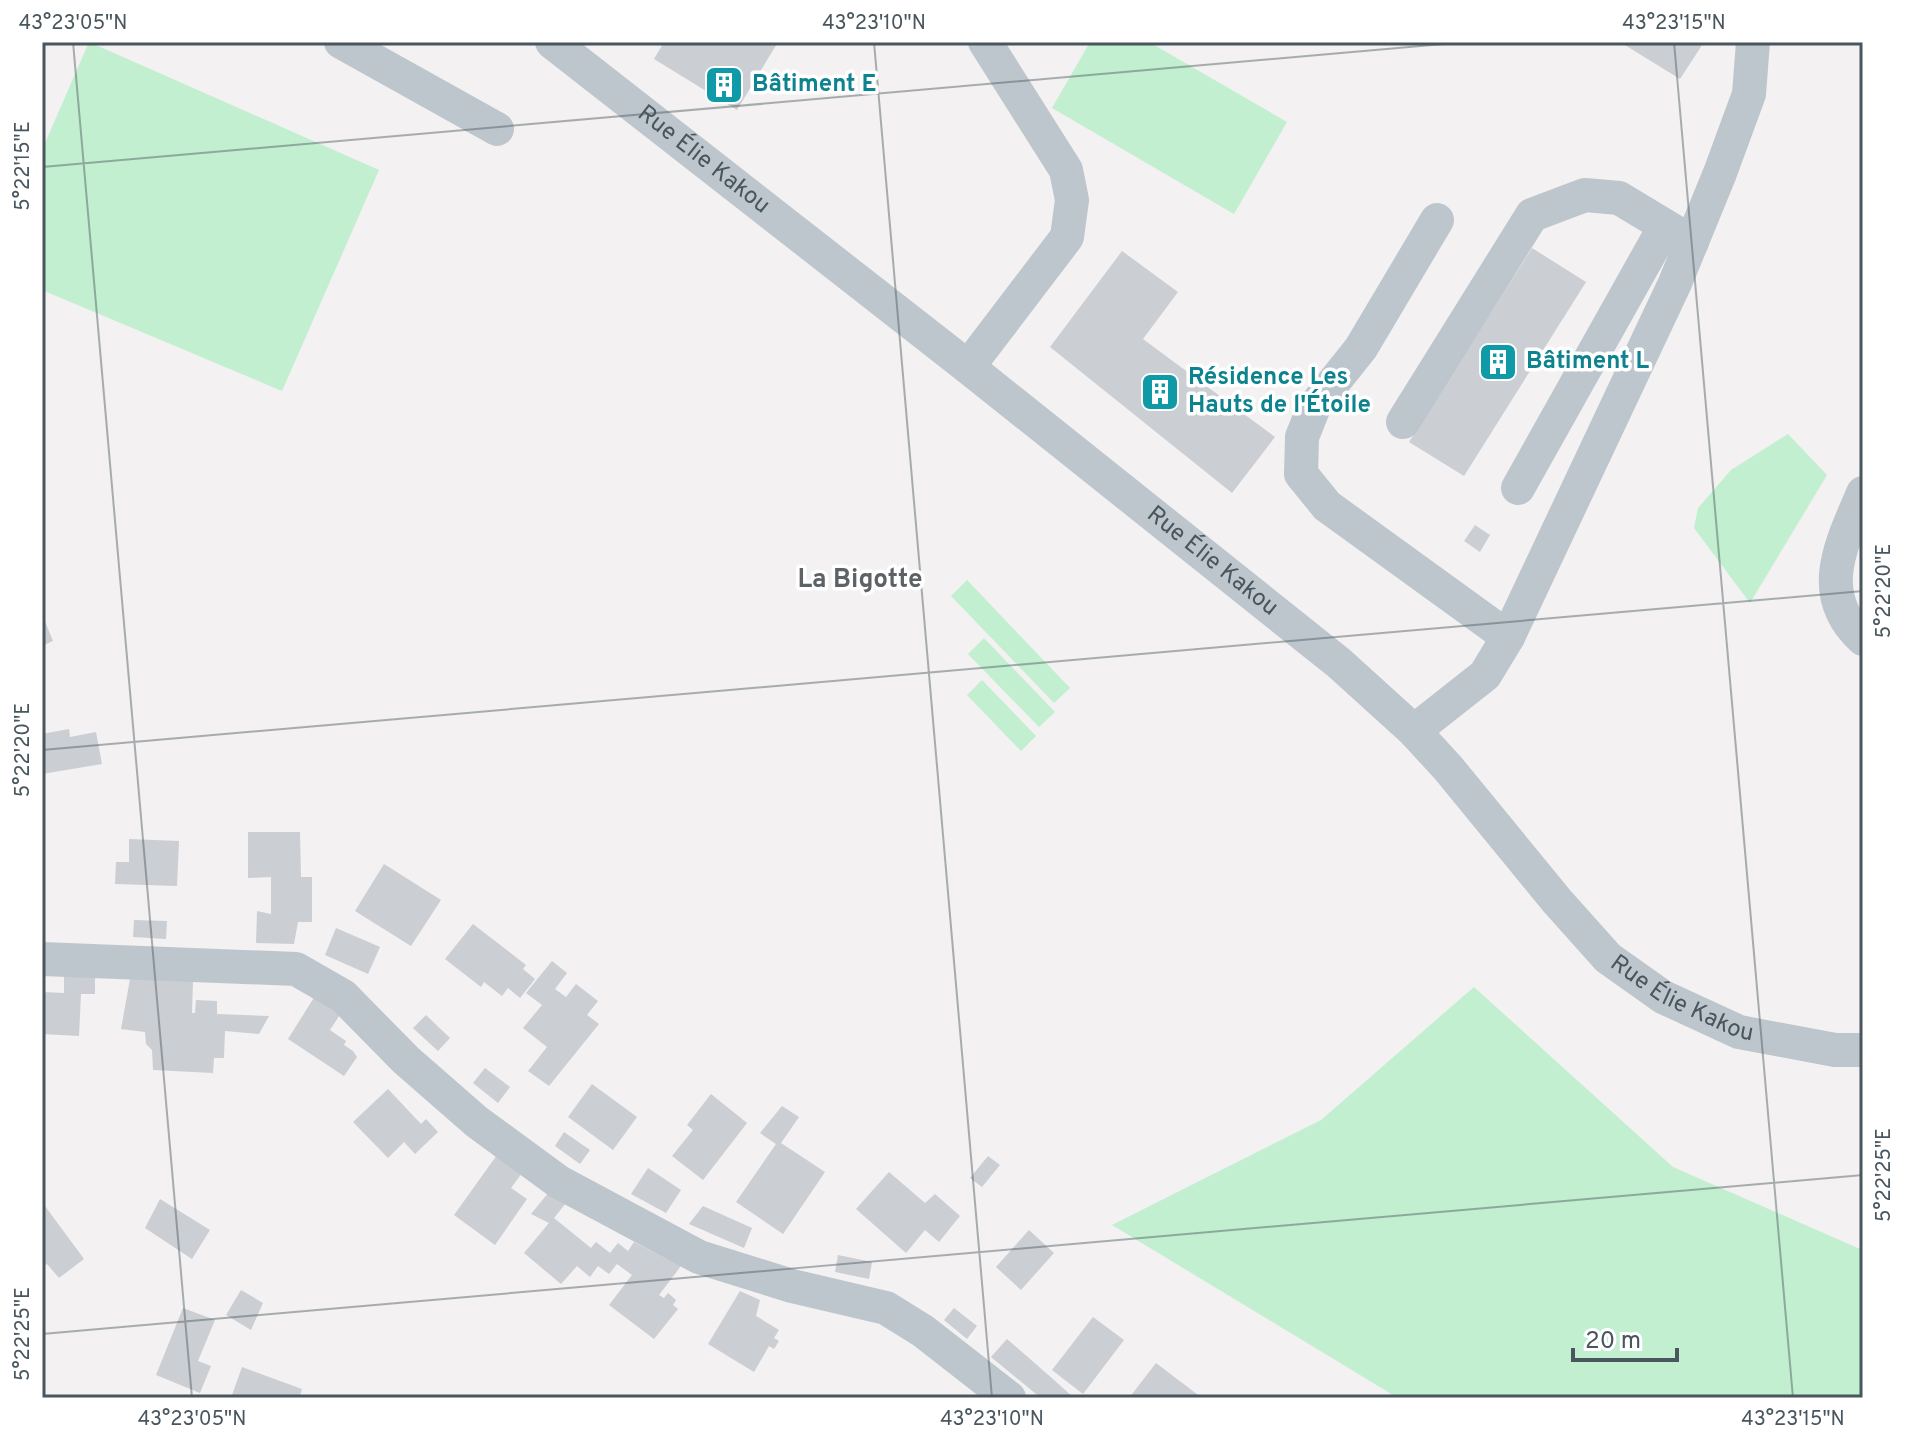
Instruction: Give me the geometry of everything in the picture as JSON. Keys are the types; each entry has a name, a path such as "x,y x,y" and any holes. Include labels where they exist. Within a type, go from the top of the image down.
{"street":[{"path":"341,42 497,129"},
{"name":"Rue Élie Kakou","path":"552,42 968,367 1339,663 1414,731 1448,768 1608,958 1663,997 1739,1032 1835,1050 1863,1050"},
{"path":"968,367 1067,237 1072,200 1066,170 985,42"},
{"path":"1518,488 1678,234 1749,94 1753,42"},
{"path":"1403,422 1532,215 1585,195 1619,198 1678,234"},
{"path":"1437,220 1361,348 1314,407 1302,437 1301,474 1327,506 1508,637"},
{"path":"1414,731 1485,675 1508,637 1668,298 1678,234"},
{"path":"1863,493 1841,546 1834,578 1841,606 1863,639"},
{"path":"42,959 296,969 343,996 406,1060 477,1122 559,1182 699,1257 792,1286 886,1308 923,1331 1009,1398"}],"green space":[{"path":"89,42 379,170 282,391 42,290 42,150"},
{"path":"1090,42 1149,42 1287,122 1234,214 1052,108"},
{"path":"1788,434 1827,475 1750,603 1694,528 1698,508 1731,470"},
{"path":"967,580 1070,688 1054,703 951,596"},
{"path":"984,638 1055,712 1039,727 968,654"},
{"path":"982,680 1036,736 1021,751 967,695"},
{"path":"1474,987 1673,1167 1860,1249 1863,1255 1863,1398 1398,1398 1112,1225 1321,1120"}],"building":[{"name":"Bâtiment E","path":"664,42 778,42 737,110 654,59"},
{"path":"1620,42 1704,42 1680,79"},
{"name":"Bâtiment L","path":"1532,248 1586,282 1464,476 1409,442"},
{"name":"Résidence Les Hauts de l'Étoile","path":"1122,251 1178,292 1143,339 1275,437 1232,493 1050,347"},
{"path":"1475,525 1490,535 1480,552 1464,541"},
{"path":"42,614 53,641 42,646"},
{"path":"69,729 70,737 96,732 102,764 42,774 42,734"},
{"path":"248,832 300,832 301,877 312,877 312,922 298,922 294,944 256,943 257,911 271,914 271,877 248,878"},
{"path":"129,839 179,841 177,886 115,884 116,862 129,862"},
{"path":"384,864 441,900 411,946 355,911"},
{"path":"134,920 167,921 166,939 133,937"},
{"path":"473,924 526,965 523,969 535,979 520,998 508,988 502,996 484,982 481,987 445,959"},
{"path":"336,928 380,947 368,974 325,955"},
{"path":"552,961 567,973 555,989 566,997 576,984 598,1001 587,1015 599,1024 549,1086 528,1071 547,1047 523,1028 542,1005 526,993"},
{"path":"64,976 95,977 95,994 81,994 79,1036 42,1034 42,992 64,993"},
{"path":"130,979 193,981 192,1013 195,1013 196,1000 217,1001 217,1014 269,1016 259,1034 225,1031 224,1058 214,1058 213,1073 153,1070 152,1050 146,1044 145,1032 121,1029"},
{"path":"315,996 341,1013 330,1030 346,1041 344,1045 357,1057 344,1076 288,1039"},
{"path":"426,1015 450,1038 438,1051 413,1028"},
{"path":"485,1068 510,1087 498,1103 473,1083"},
{"path":"592,1084 637,1117 613,1150 568,1117"},
{"path":"388,1089 421,1124 426,1119 438,1132 415,1154 404,1142 388,1158 353,1122"},
{"path":"711,1094 747,1123 703,1180 672,1156 693,1130 687,1125"},
{"path":"782,1106 799,1117 781,1143 825,1172 783,1234 736,1202 776,1144 760,1133"},
{"path":"564,1132 590,1150 580,1164 555,1146"},
{"path":"497,1155 522,1173 511,1188 527,1199 495,1245 454,1215"},
{"path":"988,1156 1000,1165 982,1187 970,1178"},
{"path":"648,1168 681,1190 666,1213 631,1194"},
{"path":"889,1172 925,1203 935,1194 960,1216 939,1242 925,1230 906,1253 856,1209"},
{"path":"549,1192 566,1203 554,1218 591,1248 596,1242 610,1253 618,1243 628,1251 634,1242 681,1266 659,1295 664,1298 668,1293 676,1300 673,1305 678,1309 654,1339 609,1305 632,1275 617,1264 609,1274 598,1266 590,1277 577,1266 561,1284 524,1253 549,1223 531,1214"},
{"path":"160,1199 210,1230 192,1259 145,1228"},
{"path":"42,1202 84,1259 59,1278 47,1264 42,1267"},
{"path":"703,1206 752,1228 744,1248 689,1224"},
{"path":"1029,1230 1054,1253 1021,1290 996,1267"},
{"path":"838,1255 872,1262 869,1279 835,1272"},
{"path":"241,1290 263,1303 251,1330 226,1315"},
{"path":"740,1291 760,1300 756,1316 779,1330 774,1338 779,1341 774,1349 769,1346 754,1372 708,1344"},
{"path":"183,1308 215,1320 198,1361 211,1366 200,1393 156,1375"},
{"path":"954,1308 977,1326 967,1339 944,1320"},
{"path":"1093,1317 1124,1340 1083,1394 1052,1370"},
{"path":"1007,1339 1074,1398 1041,1398 991,1357"},
{"path":"1156,1363 1202,1398 1129,1398"},
{"path":"242,1367 302,1389 299,1398 231,1398"}],"place":[{"name":"Bâtiment E","path":"724,85"},
{"name":"Bâtiment L","path":"1498,362"},
{"name":"Résidence Les Hauts de l'Étoile","path":"1160,392"}],"district":[{"name":"La Bigotte","path":"860,580"}]}
